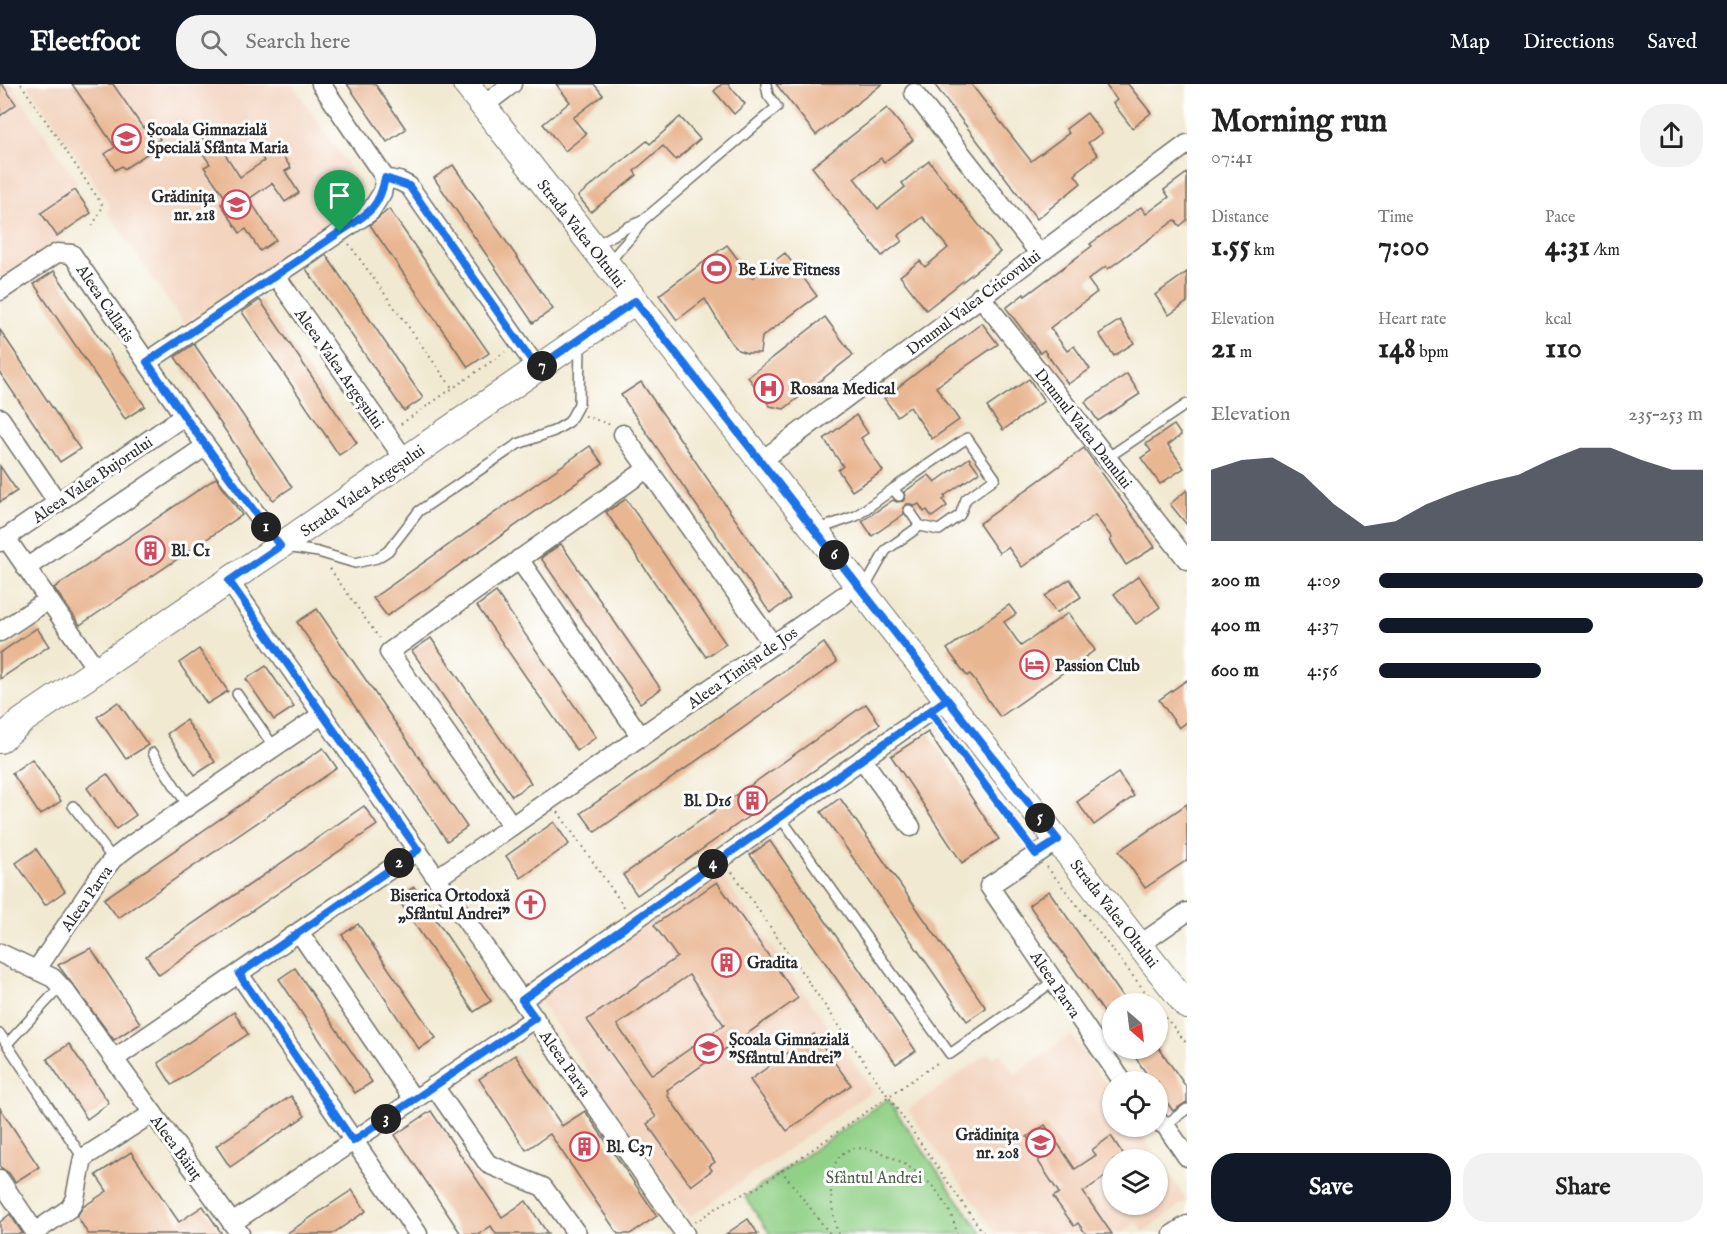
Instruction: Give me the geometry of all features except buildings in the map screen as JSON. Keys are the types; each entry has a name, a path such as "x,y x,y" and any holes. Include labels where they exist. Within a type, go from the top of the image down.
{"main road":[{"name":"Strada Valea Oltului","path":"466,84 815,531 853,594 938,705 1058,840 1187,1006"},
{"name":"Strada Valea Argeșului","path":"0,740 22,721 635,301"}],"street":[{"path":"321,84 385,178 409,186 537,368"},
{"path":"483,106 512,84"},
{"path":"914,93 1039,253"},
{"name":"Drumul Valea Cricovului","path":"761,461 1187,144"},
{"path":"147,362 370,212 382,193 385,178"},
{"name":"Aleea Callatis","path":"0,291 57,253 72,254 184,416 280,546"},
{"name":"Aleea Valea Argeșului","path":"276,276 405,460"},
{"name":"Drumul Valea Danului","path":"981,296 1187,560"},
{"name":"Aleea Valea Bujorului","path":"3,540 184,416"},
{"path":"0,418 58,503"},
{"path":"622,434 773,645"},
{"path":"26,568 206,446"},
{"path":"512,826 389,652 647,469"},
{"path":"3,540 26,568 97,670"},
{"path":"519,559 641,737"},
{"name":"Aleea Parva","path":"229,581 684,1232"},
{"name":"Aleea Timișu de Jos","path":"437,878 773,645 853,594"},
{"path":"0,632 48,600"},
{"path":"522,1000 938,705"},
{"name":"Aleea Parva","path":"37,969 101,874 113,860 131,844 323,714"},
{"path":"862,759 911,827"},
{"path":"1036,854 1058,840"},
{"path":"114,1059 418,850"},
{"name":"Aleea Parva","path":"1036,854 989,886 1115,1071"},
{"path":"1139,945 1187,912"},
{"path":"299,932 414,1100"},
{"name":"Aleea Băiuț","path":"0,953 37,969 53,978 61,986 236,1229"},
{"path":"239,974 413,1232"},
{"path":"236,1229 353,1141 535,1018"},
{"path":"434,1086 488,1164 543,1187 577,1234"},
{"path":"0,1180 9,1199 35,1232 70,1208 75,1198 83,1158 153,1113"},
{"path":"1168,1133 1187,1157"},
{"path":"1173,1234 1187,1225"}],"lane":[{"path":"642,221 638,231 614,256 600,256 603,243 628,226 642,221 777,107 768,95 766,84"},
{"path":"280,546 318,552 355,563 377,558 388,551 419,511 518,444 562,428 575,414 579,404 580,339"},
{"path":"1107,458 1187,404"},
{"path":"815,531 856,516 896,492 967,438 995,478 966,499 960,515 939,530 920,526 909,510"},
{"path":"853,594 886,550 920,526"},
{"path":"237,694 274,747"},
{"path":"153,753 188,806"},
{"path":"73,806 113,860"},
{"path":"780,817 950,1054 1054,981"},
{"path":"7,1044 61,986"},
{"path":"0,1034 83,1158"},
{"path":"1168,1120 1187,1110"}],"path":[{"path":"21,84 102,206 91,229"},
{"path":"340,232 453,389"},
{"path":"386,434 519,343"},
{"path":"575,414 602,420 617,428 622,434"},
{"path":"318,552 389,652"},
{"path":"938,705 1036,854 1146,993"},
{"path":"550,800 634,920"},
{"path":"722,858 984,1234"},
{"path":"1168,1020 1187,1044"},
{"path":"684,1232 726,1202 758,1186 782,1170 950,1054"},
{"path":"838,1234 832,1204 833,1176 840,1156 848,1150 860,1148 876,1151 923,1176 942,1198 951,1214 957,1234"},
{"path":"782,1170 830,1234"}],"shaded area":[{"path":"0,84 11,84 77,182 75,190 42,213 60,240 0,281"},
{"name":"Grădinița nr. 218","path":"27,84 292,84 362,186 350,194 358,207 184,324 107,211 111,207"},
{"name":"Școala Gimnazială \"Sfântul Andrei\"","path":"717,869 873,1090 690,1217 541,1000 542,995"},
{"name":"Grădinița nr. 208","path":"1071,1035 1102,1079 1102,1137 1143,1137 1151,1149 1102,1149 1102,1215 1166,1215 1144,1231 1137,1222 1120,1234 996,1234 908,1110 989,1053 993,1058 1000,1053 1015,1074"},
{"name":"Grădinița nr. 208","path":"1168,1173 1187,1200 1168,1214"}],"green space":[{"name":"Sfântul Andrei","path":"887,1099 982,1234 770,1234 745,1197"}],"place":[{"name":"Școala Gimnazială Specială Sfânta Maria","path":"126,138"},
{"name":"Grădinița nr. 218","path":"236,205"},
{"name":"Be Live Fitness","path":"717,269"},
{"name":"Rosana Medical","path":"769,388"},
{"name":"Bl. C1","path":"150,550"},
{"name":"Passion Club","path":"1034,665"},
{"name":"Bl. D16","path":"752,800"},
{"name":"Biserica Ortodoxă „Sfântul Andrei”","path":"531,904"},
{"name":"Gradita","path":"726,962"},
{"name":"Școala Gimnazială \"Sfântul Andrei\"","path":"708,1048"},
{"name":"Grădinița nr. 208","path":"1040,1143"},
{"name":"Bl. C37","path":"585,1146"}],"route":[{"path":"340,232 147,362 280,546 229,581 418,850 239,974 353,1141 535,1018 522,1000 947,699 1058,840 1036,854 930,711 947,699 635,301 537,368 409,186 385,178 382,193 370,212 340,232"}]}
